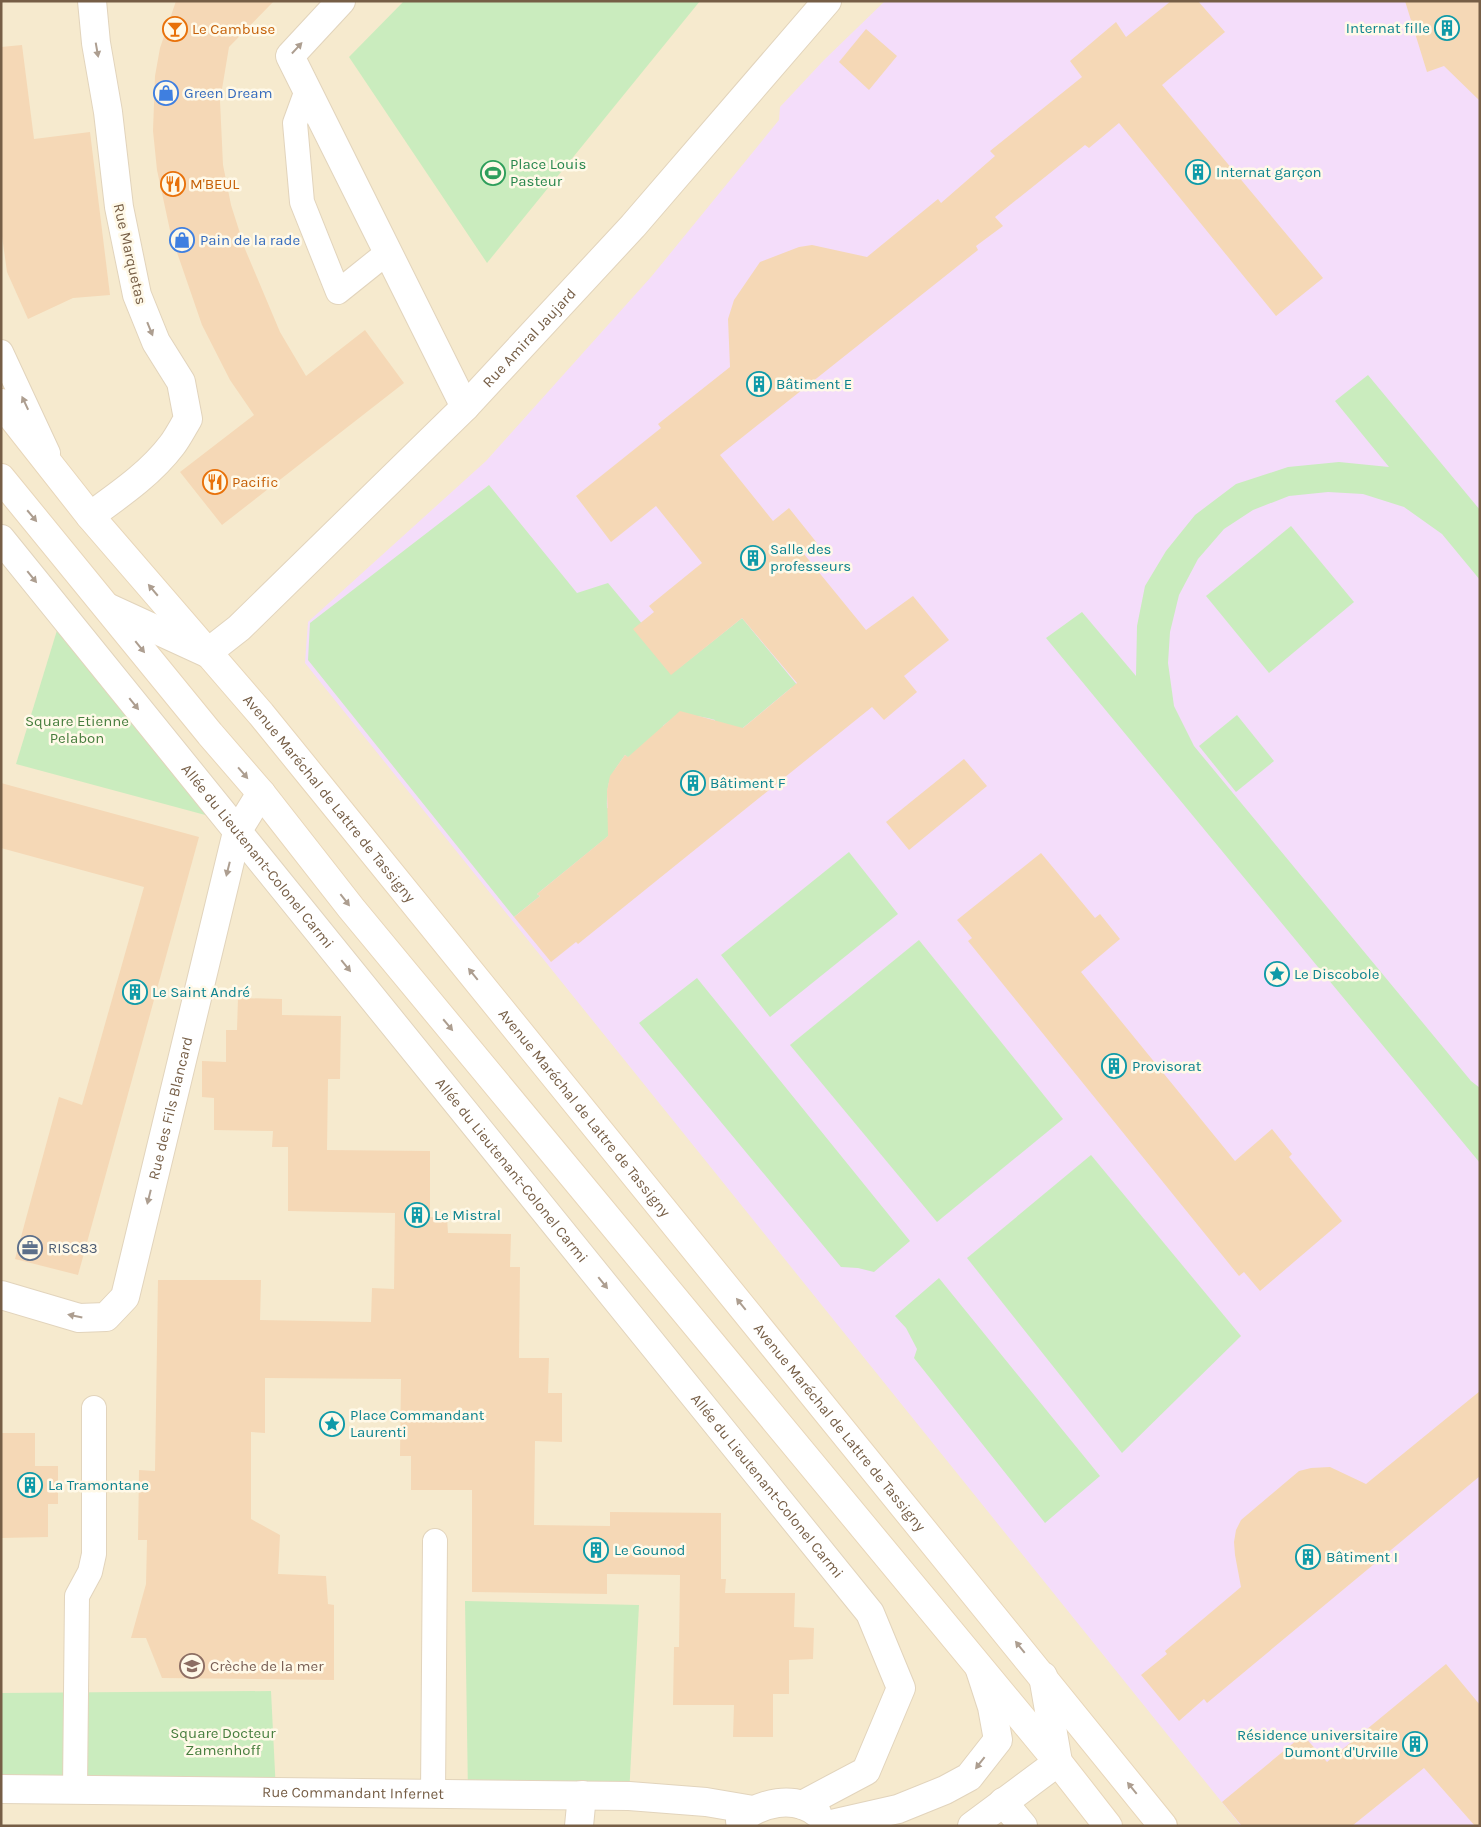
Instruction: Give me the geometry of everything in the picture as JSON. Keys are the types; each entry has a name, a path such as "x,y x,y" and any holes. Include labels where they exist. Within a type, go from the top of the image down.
{"street":[{"name":"Rue Marquetas","path":"90,516 131,486 151,468 173,445 188,419 181,382 156,342 136,295 119,207 92,1"},
{"path":"342,1 290,56 464,407"},
{"name":"Rue Amiral Jaujard","path":"207,653 239,628 464,407 632,226 827,1"},
{"name":"Avenue Maréchal de Lattre de Tassigny","path":"1,403 90,516 261,714 1163,1826"},
{"path":"1,478 210,734 261,793 351,908 1058,1762 1108,1826"},
{"name":"Allée du Lieutenant-Colonel Carmi","path":"1,540 870,1613 901,1688 866,1771 802,1805"},
{"path":"108,608 207,653"},
{"name":"Rue des Fils Blancard","path":"1,1295 79,1318 106,1317 126,1297 237,832 261,793"},
{"path":"980,1670 992,1707 998,1740"},
{"path":"1043,1676 1058,1762"},
{"path":"745,1818 782,1802 802,1805 814,1811 832,1825 898,1809 946,1790 969,1777 998,1740 1023,1722 1051,1722 1082,1727"},
{"path":"972,1826 1058,1762"},
{"name":"Rue Commandant Infernet","path":"1,1790 629,1796 711,1814 745,1818"},
{"path":"579,1826 582,1795"},
{"path":"1004,1802 1023,1826"}],"lane":[{"path":"307,90 295,123 302,202 338,292 388,252"},
{"path":"1,352 60,479"},
{"path":"76,1790 77,1596 90,1572 94,1554 94,1408"},
{"path":"433,1794 435,1541"}],"shaded area":[{"path":"1,1 1480,1 1480,1826 1,1826"},
{"path":"885,1 1480,1 1480,1826 1241,1826 305,663 308,622 486,461 651,277 779,120 780,107 824,60"}],"green space":[{"name":"Place Louis Pasteur","path":"404,1 700,1 487,263 349,57"},
{"path":"1368,375 1480,510 1480,580 1442,534 1404,507 1363,494 1328,492 1289,496 1253,510 1224,529 1198,559 1179,595 1170,632 1168,663 1174,706 1194,746 1471,1081 1480,1088 1480,1163 1046,638 1082,612 1136,676 1137,626 1145,586 1166,551 1195,515 1236,484 1288,467 1339,462 1389,467 1335,401"},
{"path":"489,485 577,593 608,583 679,668 742,618 798,686 791,688 715,751 710,745 715,720 688,716 675,718 663,726 670,745 642,769 625,755 615,769 608,785 607,808 638,812 537,894 540,896 514,917 308,660 310,623"},
{"path":"1291,526 1354,602 1269,673 1206,596"},
{"name":"Square Etienne Pelabon","path":"58,627 209,816 16,764"},
{"path":"1237,715 1274,761 1236,792 1199,746"},
{"path":"849,852 898,914 770,1017 721,955"},
{"path":"919,940 1063,1119 937,1222 790,1045"},
{"path":"697,978 910,1241 874,1272 858,1268 841,1267 639,1023"},
{"path":"1091,1155 1241,1336 1122,1453 967,1258"},
{"path":"939,1278 1100,1476 1045,1523 914,1358 917,1349 906,1328 895,1316"},
{"path":"465,1601 639,1605 629,1796 468,1794"},
{"name":"Square Docteur Zamenhoff","path":"271,1691 276,1792 1,1789 1,1693"}],"building":[{"path":"176,1 274,1 229,47 220,101 223,165 231,205 245,249 280,332 306,376 365,330 404,383 222,525 180,472 254,415 230,380 202,325 171,235 157,170 153,131 155,76 160,48"},
{"path":"1171,1 1198,1 1225,32 1162,85 1323,278 1276,316 1119,123 1089,148 1085,145 995,217 1003,226 976,246 978,250 720,455 773,521 789,508 817,543 804,554 866,630 913,596 949,640 904,676 917,692 884,720 872,707 578,944 576,942 551,962 514,917 540,896 537,894 608,836 607,791 610,776 625,755 628,757 680,711 743,728 797,683 742,618 671,675 633,629 654,612 649,606 702,563 656,506 611,542 576,496 661,428 658,424 730,367 728,319 734,300 760,262 799,247 812,245 867,257 938,199 941,203 995,156 990,151 1082,77 1070,61 1116,22 1126,37"},
{"name":"Internat fille","path":"1405,1 1480,1 1480,101 1444,66 1427,72"},
{"path":"866,29 897,56 869,90 839,62"},
{"path":"22,45 34,139 90,132 110,295 73,298 28,319 7,272 1,229 1,47"},
{"path":"964,759 987,786 909,850 886,822"},
{"name":"Le Saint André","path":"1,783 199,837 78,1275 15,1259 59,1097 82,1105 144,887 1,848"},
{"name":"Provisorat","path":"1041,853 1095,918 1100,914 1120,939 1081,972 1235,1161 1272,1129 1292,1154 1289,1157 1342,1221 1260,1291 1244,1272 1239,1276 968,941 972,938 957,920"},
{"path":"238,998 282,999 282,1015 341,1016 340,1079 328,1079 327,1150 430,1151 430,1217 447,1218 448,1233 511,1234 510,1267 520,1267 519,1358 549,1358 548,1393 562,1393 562,1442 535,1441 534,1525 610,1526 610,1512 721,1513 721,1579 726,1579 725,1593 795,1593 794,1627 814,1628 813,1659 789,1660 789,1694 773,1694 773,1737 733,1737 734,1705 673,1705 674,1647 679,1647 680,1575 607,1574 607,1594 472,1592 472,1490 411,1490 411,1456 400,1456 401,1379 265,1378 265,1433 251,1432 251,1519 280,1535 278,1574 326,1576 328,1604 334,1605 334,1680 162,1678 146,1638 131,1638 146,1584 147,1540 138,1540 139,1470 155,1471 158,1280 261,1280 260,1320 371,1322 372,1288 394,1289 395,1213 288,1211 288,1147 272,1147 273,1131 214,1130 214,1098 202,1097 202,1061 226,1062 226,1030 237,1030"},
{"name":"Bâtiment I","path":"1480,1391 1480,1476 1207,1703 1204,1699 1179,1721 1141,1675 1167,1654 1165,1651 1241,1587 1234,1542 1236,1530 1241,1520 1299,1471 1330,1467 1366,1484"},
{"name":"La Tramontane","path":"1,1433 35,1433 35,1466 58,1466 58,1504 48,1504 48,1537 1,1538"},
{"name":"Résidence universitaire Dumont d'Urville","path":"1446,1664 1480,1705 1480,1826 1475,1826 1424,1768 1352,1826 1242,1826 1222,1802 1303,1735 1327,1762"}],"place":[{"name":"Internat fille","path":"1447,28"},
{"name":"Le Cambuse","path":"175,29"},
{"name":"Green Dream","path":"166,93"},
{"name":"Internat garçon","path":"1198,172"},
{"name":"Place Louis Pasteur","path":"493,173"},
{"name":"M'BEUL","path":"173,184"},
{"name":"Pain de la rade","path":"182,240"},
{"name":"Bâtiment E","path":"759,384"},
{"name":"Pacific","path":"215,482"},
{"name":"Salle des professeurs","path":"753,558"},
{"name":"Bâtiment F","path":"693,783"},
{"name":"Le Discobole","path":"1277,974"},
{"name":"Le Saint André","path":"135,992"},
{"name":"Provisorat","path":"1114,1066"},
{"name":"Le Mistral","path":"417,1215"},
{"name":"RISC83","path":"30,1248"},
{"name":"Place Commandant Laurenti","path":"332,1424"},
{"name":"La Tramontane","path":"30,1485"},
{"name":"Le Gounod","path":"596,1550"},
{"name":"Bâtiment I","path":"1308,1557"},
{"name":"Crèche de la mer","path":"192,1666"},
{"name":"Résidence universitaire Dumont d'Urville","path":"1415,1744"}]}
